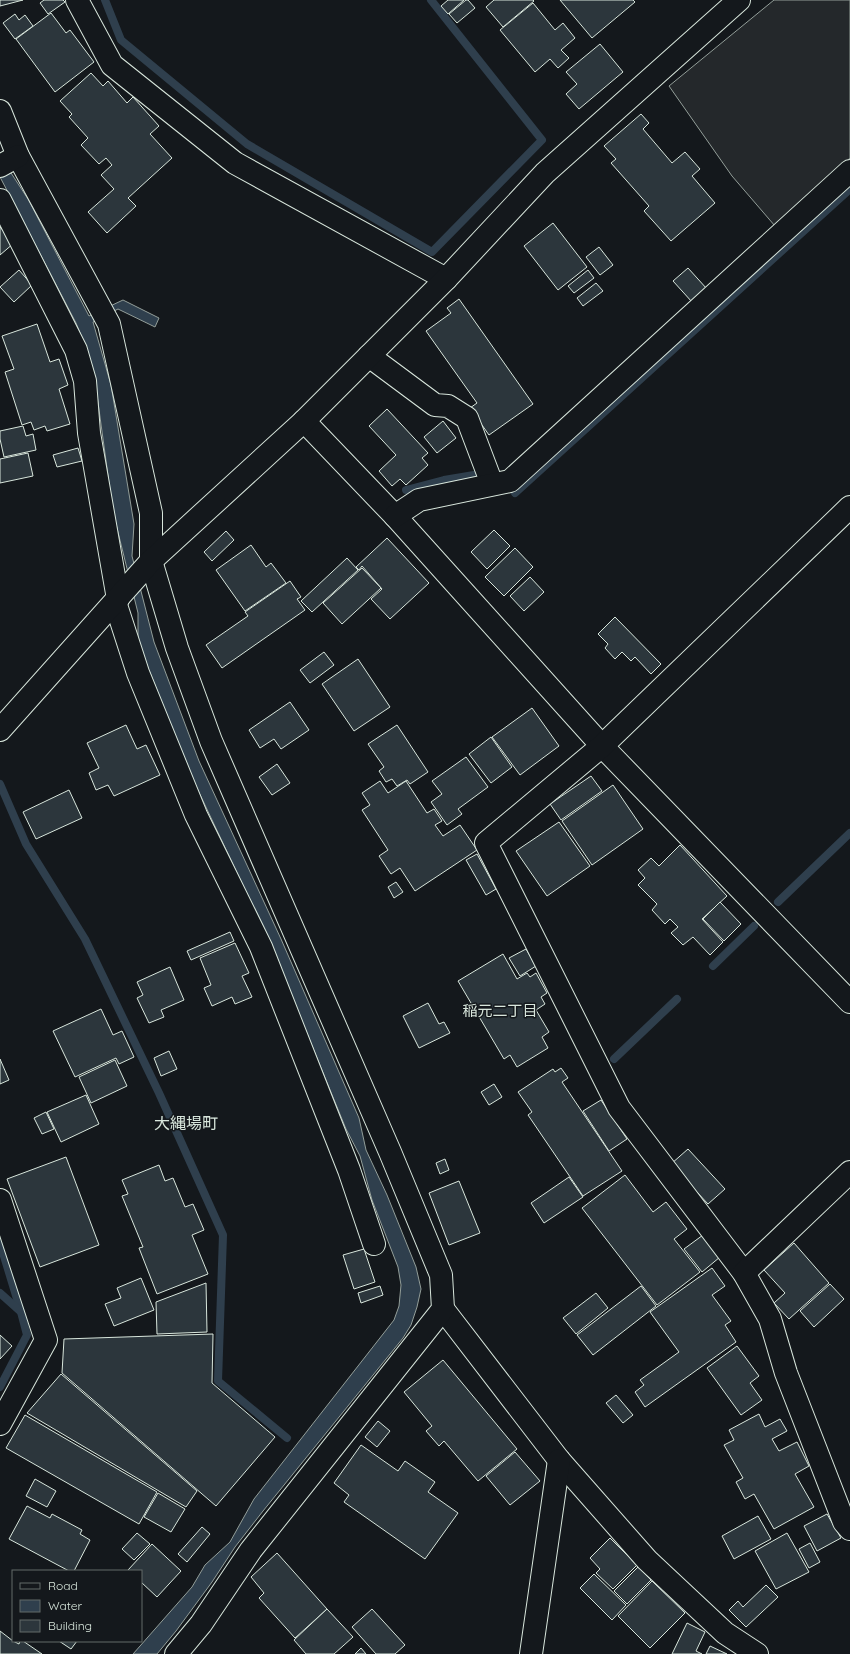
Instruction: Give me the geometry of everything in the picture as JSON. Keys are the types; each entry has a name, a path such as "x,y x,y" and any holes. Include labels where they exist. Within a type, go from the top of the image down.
{"street":[{"path":"77,0 112,65 235,163 446,279"},
{"path":"0,730 149,563 304,421 446,279 545,173 739,0"},
{"path":"0,111 9,161 104,315 151,513 149,563 177,648 212,741 384,1138 441,1275 443,1309 559,1460 647,1560 725,1633 757,1654"},
{"path":"395,516 419,500 510,481 850,171"},
{"path":"0,200 76,350 83,375 89,433 118,598 138,673 196,815 262,947 349,1170 374,1244"},
{"path":"369,356 435,405 448,406 466,418 492,484"},
{"path":"304,421 395,516 602,746 850,1002"},
{"path":"850,508 602,746 486,843 619,1108 744,1273 770,1319 786,1373 844,1522 850,1529"},
{"path":"744,1273 850,1172"},
{"path":"0,1200 46,1340 0,1424"},
{"path":"176,1654 201,1624 251,1550 443,1309"},
{"path":"531,1654 559,1460"}],"shaded area":[{"path":"774,0 850,0 850,158 775,226 732,176 669,86"}],"water":[{"path":"0,156 28,199 89,316 123,300 159,318 155,327 118,309 93,322 111,385 134,524 132,556 154,642 199,761 281,939 359,1118 366,1150 387,1195 416,1267 421,1289 411,1325 403,1338 263,1511 235,1547 212,1582 176,1631 157,1654 133,1654 192,1587 205,1565 230,1542 254,1499 394,1320 399,1306 401,1285 398,1267 372,1200 360,1156 346,1129 270,943 188,769 138,642 138,613 113,512 94,373 87,350 76,323 0,177"}],"building":[{"path":"0,0 23,0 0,6"},
{"path":"44,0 63,0 65,2 48,14 40,3"},
{"path":"448,0 464,0 448,14 441,6"},
{"path":"468,0 475,8 457,23 449,14"},
{"path":"494,0 534,1 503,27 486,7"},
{"path":"560,0 633,0 635,2 592,38"},
{"path":"533,3 555,30 563,23 575,38 561,50 569,58 558,68 550,59 535,72 500,30"},
{"path":"51,13 66,33 70,30 94,62 55,92 16,39"},
{"path":"15,14 19,20 25,15 33,26 15,39 3,23"},
{"path":"600,44 623,72 579,109 566,94 577,84 566,72"},
{"path":"91,73 103,86 108,81 127,103 133,97 159,126 150,134 172,158 128,198 136,206 107,233 88,212 114,189 101,175 112,165 106,158 99,164 81,145 88,138 69,117 72,114 60,101"},
{"path":"641,114 649,123 643,129 672,163 685,152 700,169 692,176 715,203 671,241 644,211 649,206 611,163 616,159 604,146"},
{"path":"553,223 587,267 558,290 524,246"},
{"path":"0,227 14,243 0,255"},
{"path":"599,247 613,265 600,275 586,257"},
{"path":"688,268 707,289 692,302 673,281"},
{"path":"19,270 32,285 14,302 0,287"},
{"path":"588,270 594,278 574,293 568,286"},
{"path":"596,283 603,291 583,306 577,298"},
{"path":"459,299 533,404 489,435 470,408 477,403 426,331 451,313 447,308"},
{"path":"37,324 50,362 59,359 68,385 59,389 70,424 47,431 45,426 34,430 31,422 22,425 5,372 14,369 2,336"},
{"path":"387,409 428,453 422,458 428,465 406,485 400,479 392,486 379,471 396,455 369,426"},
{"path":"443,421 456,438 437,453 424,437"},
{"path":"23,426 26,436 33,434 36,450 4,457 0,439 0,431"},
{"path":"78,448 82,461 57,467 53,455"},
{"path":"28,453 33,476 0,483 0,459"},
{"path":"494,530 510,546 487,569 471,552"},
{"path":"226,531 234,540 212,561 204,552"},
{"path":"387,538 429,583 390,619 371,599 382,589 362,566 359,570 356,567"},
{"path":"251,545 266,567 271,563 286,583 245,611 216,570"},
{"path":"515,548 533,567 504,596 485,577"},
{"path":"347,558 358,570 312,612 301,601"},
{"path":"362,568 381,588 342,624 323,603"},
{"path":"530,577 544,592 524,611 510,596"},
{"path":"290,581 301,597 297,599 305,610 222,668 206,645 248,616 245,612"},
{"path":"615,617 661,664 651,674 635,657 631,661 622,652 615,659 605,648 608,644 598,634"},
{"path":"324,652 334,665 310,683 300,670"},
{"path":"358,659 390,707 354,731 322,684"},
{"path":"290,702 309,730 281,749 274,739 260,748 249,730"},
{"path":"532,708 559,746 520,775 492,737"},
{"path":"126,725 137,749 146,745 160,775 114,796 108,785 96,790 89,773 99,768 87,743"},
{"path":"397,725 428,772 410,784 407,780 397,786 392,779 386,782 379,771 384,767 368,744"},
{"path":"491,737 512,767 491,783 469,754"},
{"path":"466,757 488,787 458,809 462,814 447,825 431,802 442,794 432,781"},
{"path":"277,764 290,783 272,795 259,777"},
{"path":"591,776 602,791 561,820 550,804"},
{"path":"380,781 388,793 406,781 427,813 434,809 442,821 435,825 443,836 460,825 477,850 415,891 400,868 391,874 379,856 388,850 362,810 370,805 362,793"},
{"path":"613,785 643,829 592,865 562,821"},
{"path":"69,790 82,818 36,839 23,812"},
{"path":"559,822 590,866 547,896 516,851"},
{"path":"680,845 727,896 702,919 723,942 710,955 693,937 683,945 671,933 678,927 670,919 665,924 652,910 657,904 638,885 645,878 638,870 651,858 659,866"},
{"path":"477,854 496,889 486,895 466,860"},
{"path":"396,882 403,892 394,898 388,887"},
{"path":"720,902 741,924 724,941 703,919"},
{"path":"230,932 234,941 191,960 187,951"},
{"path":"235,943 249,973 242,976 252,997 235,1004 232,997 212,1006 204,988 211,985 200,958"},
{"path":"526,949 536,966 520,976 509,958"},
{"path":"503,954 517,979 527,973 530,977 536,973 547,993 541,997 545,1004 536,1010 549,1032 542,1037 548,1048 517,1067 510,1055 504,1059 458,981"},
{"path":"170,967 184,1000 161,1010 164,1017 149,1023 137,998 143,995 137,982"},
{"path":"428,1003 439,1024 444,1022 450,1033 419,1048 403,1016"},
{"path":"101,1009 113,1035 122,1031 134,1057 119,1064 116,1058 75,1077 53,1031"},
{"path":"169,1051 177,1069 161,1076 154,1058"},
{"path":"0,1059 9,1080 0,1084"},
{"path":"115,1060 127,1086 91,1103 79,1077"},
{"path":"561,1068 568,1078 562,1082 622,1171 583,1196 528,1115 532,1112 518,1092 553,1069 555,1072"},
{"path":"494,1084 502,1097 489,1105 481,1092"},
{"path":"86,1095 99,1124 61,1142 47,1112"},
{"path":"601,1100 627,1139 609,1151 583,1111"},
{"path":"46,1112 54,1129 42,1134 34,1118"},
{"path":"688,1149 725,1189 708,1204 671,1164"},
{"path":"66,1157 99,1245 40,1267 7,1179"},
{"path":"445,1159 449,1170 440,1174 436,1163"},
{"path":"159,1165 165,1181 173,1178 185,1207 193,1204 204,1230 192,1235 208,1274 157,1294 139,1248 143,1247 122,1196 128,1194 122,1180"},
{"path":"625,1175 653,1212 666,1202 687,1229 674,1239 700,1272 657,1305 582,1208"},
{"path":"569,1177 583,1197 544,1223 531,1203"},
{"path":"459,1181 480,1233 449,1245 429,1193"},
{"path":"703,1235 720,1257 702,1272 684,1249"},
{"path":"794,1243 829,1283 789,1319 774,1303 785,1293 764,1270"},
{"path":"364,1249 375,1282 354,1289 343,1255"},
{"path":"712,1268 725,1286 712,1295 731,1321 725,1325 736,1342 645,1407 635,1392 644,1385 640,1380 679,1352 650,1312"},
{"path":"141,1278 154,1310 114,1326 105,1304 121,1298 117,1288"},
{"path":"206,1283 207,1332 157,1334 156,1302"},
{"path":"830,1284 844,1299 814,1327 800,1311"},
{"path":"380,1286 383,1295 361,1303 358,1293"},
{"path":"641,1286 656,1306 593,1355 577,1335"},
{"path":"596,1293 608,1308 576,1334 563,1318"},
{"path":"213,1334 212,1383 275,1437 216,1506 62,1373 64,1339"},
{"path":"0,1335 12,1346 0,1359"},
{"path":"737,1346 759,1376 750,1383 762,1400 741,1415 707,1368"},
{"path":"443,1360 517,1449 478,1481 444,1441 439,1446 426,1431 432,1426 404,1392"},
{"path":"61,1374 197,1491 186,1507 27,1413"},
{"path":"616,1395 633,1415 623,1423 606,1403"},
{"path":"759,1414 765,1427 780,1419 787,1431 772,1439 779,1451 797,1442 809,1466 795,1474 814,1507 774,1529 754,1494 745,1499 736,1482 743,1478 724,1445 734,1440 729,1430"},
{"path":"25,1415 157,1492 139,1524 6,1448"},
{"path":"378,1421 390,1431 377,1447 365,1437"},
{"path":"361,1445 398,1471 405,1461 435,1482 428,1492 458,1513 425,1559 344,1502 349,1495 334,1483"},
{"path":"515,1452 540,1481 510,1505 486,1476"},
{"path":"35,1479 56,1491 47,1507 26,1496"},
{"path":"158,1493 185,1509 171,1532 144,1517"},
{"path":"27,1506 50,1518 52,1514 82,1530 80,1534 90,1540 75,1570 67,1570 9,1539"},
{"path":"827,1514 841,1538 817,1551 804,1526"},
{"path":"758,1516 771,1539 734,1559 722,1536"},
{"path":"202,1527 210,1534 187,1562 178,1554"},
{"path":"137,1533 150,1544 134,1560 122,1549"},
{"path":"787,1533 809,1572 776,1589 755,1551"},
{"path":"610,1538 637,1565 613,1589 596,1573 600,1569 590,1558"},
{"path":"810,1543 820,1562 809,1568 799,1549"},
{"path":"152,1544 181,1571 157,1597 142,1583 142,1570 128,1570"},
{"path":"277,1553 327,1609 295,1638 259,1598 264,1593 251,1577"},
{"path":"638,1567 651,1580 627,1604 614,1591"},
{"path":"594,1574 626,1605 612,1620 580,1588"},
{"path":"652,1581 685,1613 650,1648 618,1616"},
{"path":"766,1585 778,1597 746,1627 729,1610 738,1601 743,1607"},
{"path":"327,1609 353,1637 334,1654 306,1654 294,1640"},
{"path":"372,1609 405,1645 395,1654 376,1654 352,1627"},
{"path":"687,1623 705,1632 696,1651 702,1654 672,1654"},
{"path":"0,1631 12,1640 12,1642 19,1644 20,1642 24,1642 42,1654 0,1654"},
{"path":"60,1642 76,1642 71,1649"},
{"path":"710,1646 727,1654 706,1654"},
{"path":"361,1648 366,1654 355,1654"}],"waterway":[{"path":"105,0 121,40 247,144 432,252 542,140 431,0"},
{"path":"515,493 850,189"},
{"path":"406,490 444,480 474,475"},
{"path":"0,784 26,844 85,939 159,1093 223,1235 218,1381 287,1438"},
{"path":"778,902 850,833"},
{"path":"713,966 754,926"},
{"path":"614,1059 677,999"},
{"path":"0,1243 27,1335 0,1387"},
{"path":"0,1293 20,1311"}],"district":[{"name":"稲元二丁目","path":"500,1011"},
{"name":"大縄場町","path":"186,1123"}]}
